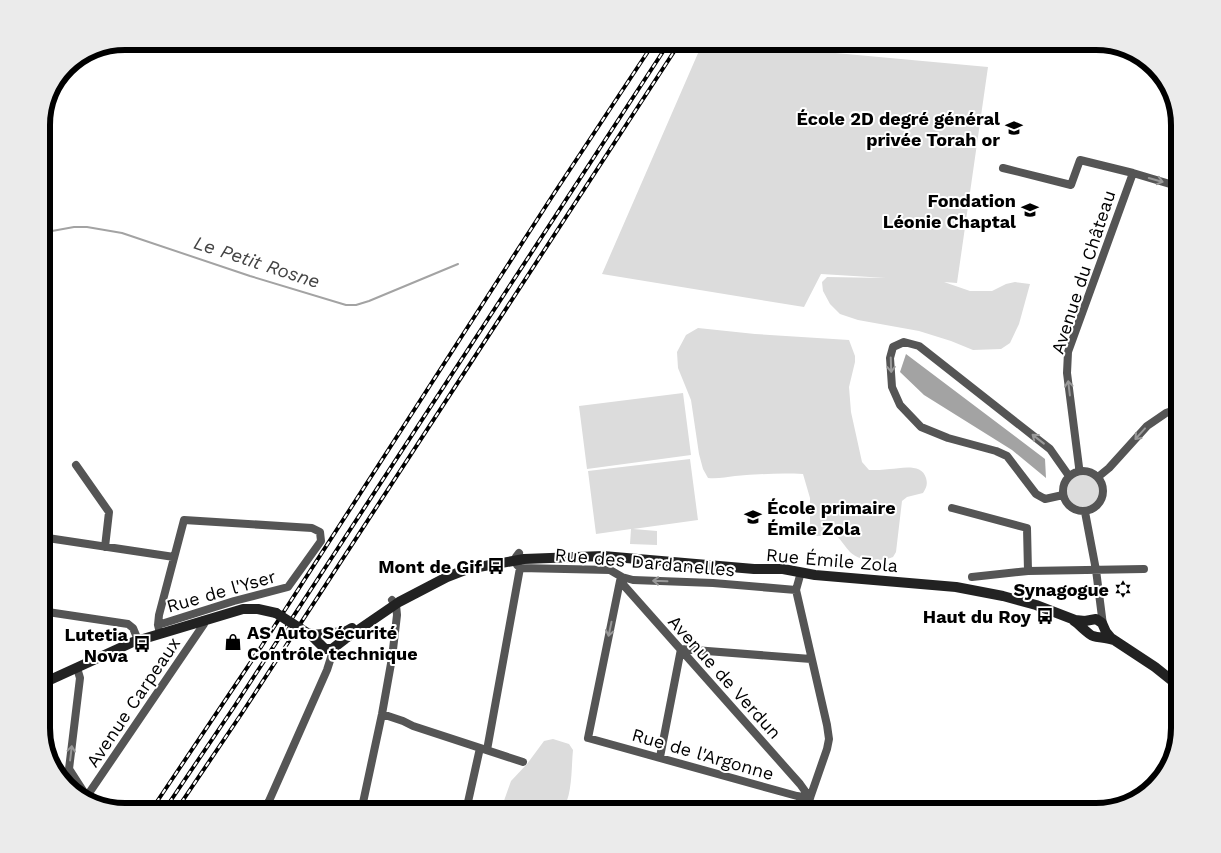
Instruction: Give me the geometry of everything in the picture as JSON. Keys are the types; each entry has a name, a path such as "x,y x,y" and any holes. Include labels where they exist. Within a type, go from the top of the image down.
{"main road":[{"name":"Rue Émile Zola","path":"329,647 345,639 418,585 473,568 498,556 518,560 554,553 590,557 611,556 754,569 776,568 815,575 979,590 1029,603 1090,624"},
{"name":"Rue Émile Zola","path":"328,634 348,630 394,602"},
{"path":"50,680 159,629 249,608 263,609 276,613 329,647"},
{"path":"1116,641 1091,636 1090,624 1099,620 1106,632 1116,641 1155,666 1171,679"},
{"path":"1096,637 1102,634 1103,626"},
{"path":"304,631 319,635 328,634 337,639 329,647"},
{"path":"328,634 321,640 329,647"}],"street":[{"path":"1003,168 1072,185 1080,160 1171,184"},
{"name":"Avenue du Château","path":"1079,471 1067,373 1068,352 1132,173"},
{"path":"1063,495 1045,499 1036,494 1007,456 996,450 948,438 922,427 900,405 892,387 890,358 893,347 904,342 919,346 1050,449 1069,476"},
{"path":"1098,477 1109,468 1147,426 1171,411"},
{"path":"76,465 109,512 105,547"},
{"path":"1079,471 1086,471 1098,477 1104,488 1101,501 1092,510 1085,512 1068,506 1063,495 1064,485 1069,476 1079,471"},
{"path":"952,508 1027,528 1028,571"},
{"path":"1085,512 1096,570 1103,626"},
{"name":"Rue de l'Yser","path":"159,629 234,601 288,587 321,541 320,532 312,528 184,520 174,557"},
{"path":"50,538 174,557 159,615 159,629"},
{"path":"468,803 484,749 518,560"},
{"name":"Rue des Dardanelles","path":"518,560 610,570 621,579 713,583 796,590"},
{"path":"972,577 1028,571 1144,569"},
{"path":"801,572 796,590 829,739 810,798"},
{"name":"Avenue de Verdun","path":"621,579 800,784 810,798"},
{"name":"Rue de l'Argonne","path":"621,579 588,738 810,798"},
{"path":"363,803 382,714 393,648 396,621 394,602"},
{"path":"1090,624 1100,613 1101,608"},
{"path":"50,612 128,624 133,628 138,640"},
{"name":"Avenue Carpeaux","path":"89,793 204,624 204,620"},
{"path":"268,803 330,662 329,647"},
{"path":"660,757 681,649 812,659"},
{"path":"77,668 80,678 70,768 81,788"},
{"path":"382,714 522,762"}],"shaded area":[{"path":"699,50 802,50 988,67 957,283 944,282 970,291 992,291 1015,282 1030,284 1019,324 1010,343 1001,349 973,350 919,331 858,320 840,314 830,304 823,291 822,282 827,277 886,278 821,274 804,307 602,274"},
{"path":"698,328 849,340 855,356 849,387 851,412 862,462 869,470 916,468 924,473 927,480 923,493 907,497 902,501 896,552 893,557 882,560 859,558 850,552 837,536 816,536 810,526 810,498 803,474 761,474 708,478 703,469 699,454 691,400 678,368 677,352 686,335"},
{"path":"906,354 1045,459 1046,478 1012,450 924,395 900,372"},
{"path":"683,393 691,455 587,469 579,406"},
{"path":"690,459 698,520 633,529 657,531 657,545 630,544 631,529 596,534 588,471"},
{"path":"1084,474 1091,475 1096,479 1100,484 1100,498 1096,503 1091,507 1084,508 1077,507 1072,503 1068,498 1067,491 1068,484 1072,479 1077,475"},
{"path":"553,739 569,744 573,750 570,791 566,803 503,803 511,781 527,764 544,741"}],"waterway":[{"name":"Le Petit Rosne","path":"50,231 74,227 87,227 122,233 250,276 346,305 356,305 369,301 458,264"}],"railway":[{"path":"156,803 261,647 649,50"},
{"path":"169,803 234,707 664,50"},
{"path":"181,803 242,713 675,50"}],"place":[{"name":"École 2D degré général privée Torah or","path":"1014,128"},
{"name":"Fondation Léonie Chaptal","path":"1030,210"},
{"name":"École primaire Émile Zola","path":"753,517"},
{"name":"Mont de Gif","path":"496,566"},
{"name":"Synagogue","path":"1123,589"},
{"name":"Haut du Roy","path":"1045,616"},
{"name":"AS Auto Sécurité Contrôle technique","path":"233,642"},
{"name":"Lutetia Nova","path":"142,644"}]}
